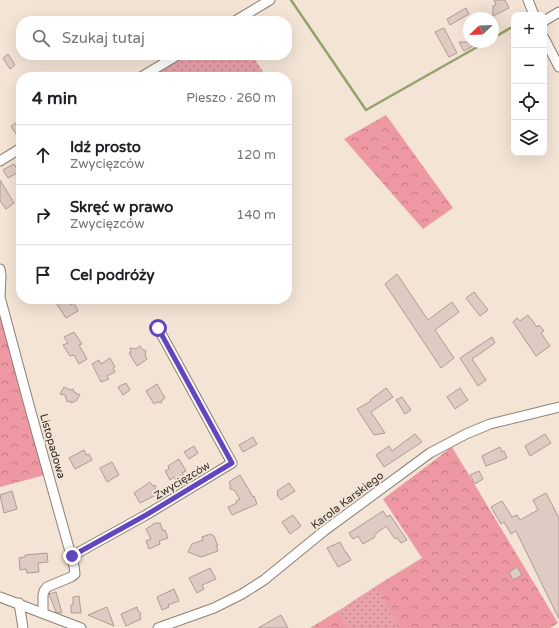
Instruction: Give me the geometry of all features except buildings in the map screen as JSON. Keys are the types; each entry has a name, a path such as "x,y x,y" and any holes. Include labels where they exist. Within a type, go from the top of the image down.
{"street":[{"path":"243,16 270,0"},
{"path":"528,0 533,12"},
{"path":"547,19 559,12"},
{"path":"547,44 559,67"},
{"path":"149,72 170,60"},
{"path":"0,161 16,151"},
{"name":"Listopadowa","path":"0,268 0,297 72,556 75,574 68,579 47,587 44,591 43,613"},
{"name":"Zwycięzców","path":"72,556 146,515 232,463 158,328"},
{"name":"Karola Karskiego","path":"158,628 214,608 242,594 264,580 324,531 430,452 490,424 559,407"},
{"path":"0,597 81,628"},
{"path":"19,603 23,628"}],"shaded area":[{"path":"179,60 255,60 263,72 158,72"},
{"path":"376,586 398,628 347,628 338,611"}],"green space":[{"path":"386,115 453,208 423,229 344,139"},
{"path":"0,314 45,475 0,487"},
{"path":"452,447 558,623 550,628 398,628 376,586 422,558 383,499"},
{"path":"338,611 347,628 310,628"}],"waterway":[{"path":"291,0 366,110 475,48"},
{"path":"499,35 511,28"}],"route":[{"path":"72,556 146,515 232,463 158,328"}]}
